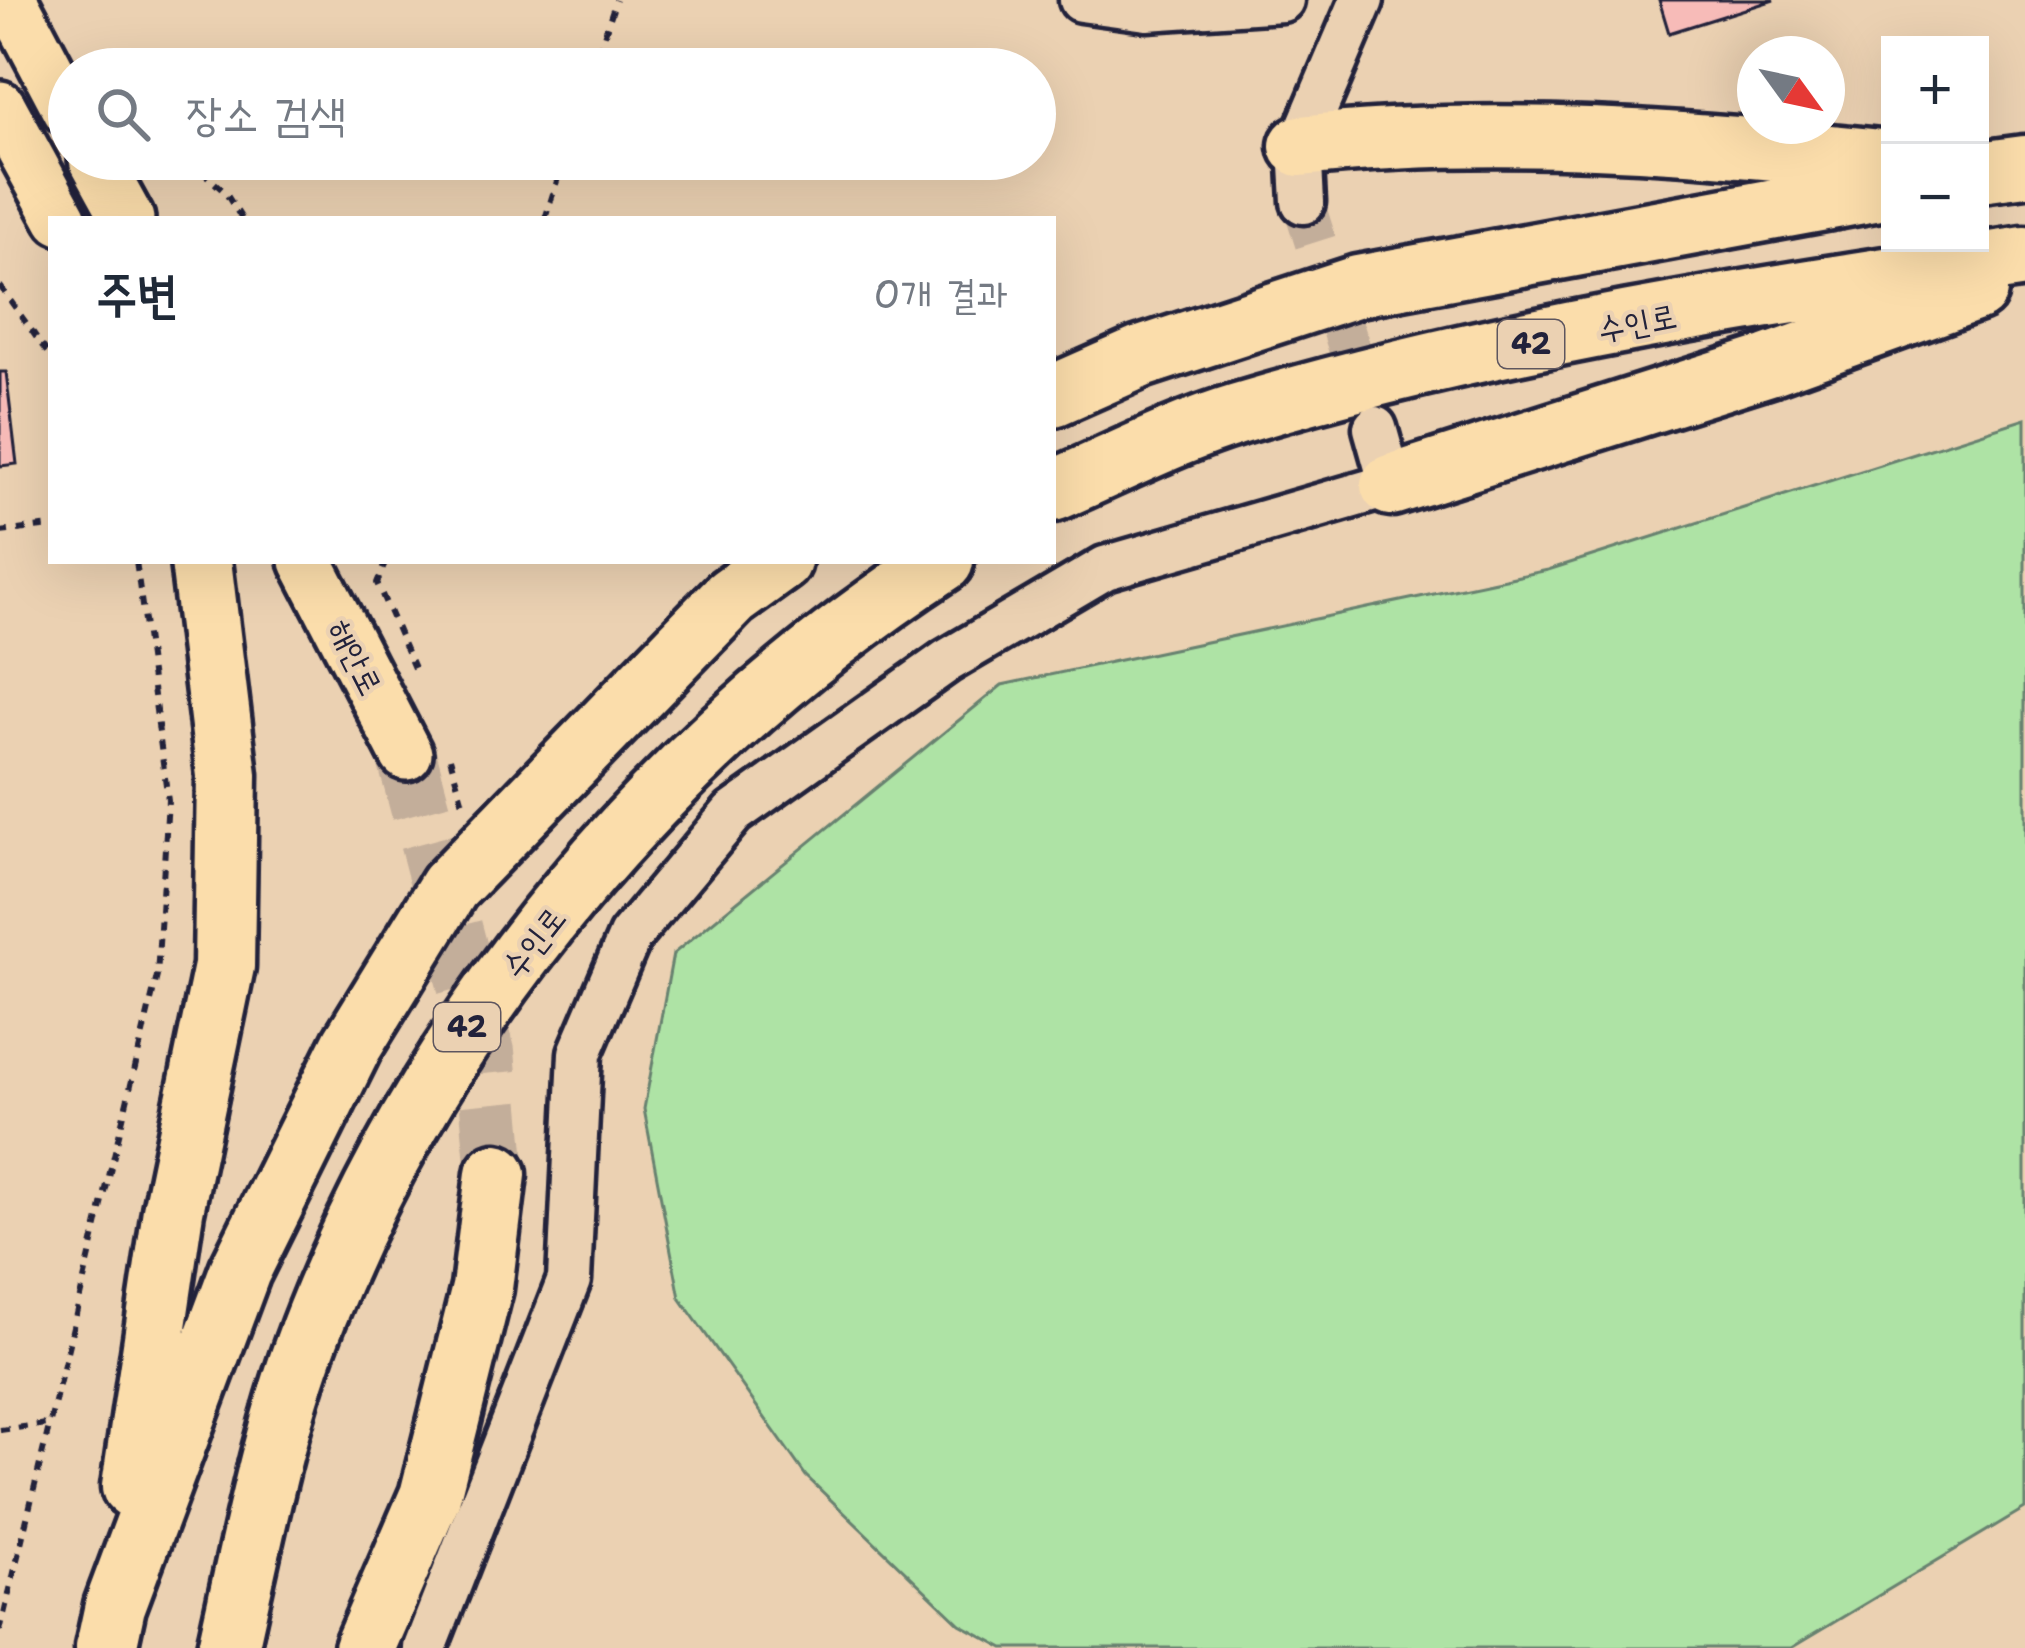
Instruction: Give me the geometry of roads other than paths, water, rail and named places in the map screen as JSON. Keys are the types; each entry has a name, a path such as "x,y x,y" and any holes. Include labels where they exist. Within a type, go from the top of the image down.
{"highway":[{"path":"1302,174 1356,140 1553,138 1881,160"},
{"path":"1056,395 1141,357 1358,286 1881,190"},
{"name":"수인로","path":"1056,490 1235,415 1456,358 1768,295 2025,257"},
{"path":"1391,485 1768,364 2025,274"},
{"path":"1056,369 1141,357"},
{"path":"110,1627 173,1211 224,966 227,775 200,564"},
{"name":"42","path":"110,1627 240,1271 352,1045 449,886 731,596 777,564"},
{"name":"수인로","path":"228,1648 256,1523 316,1317 374,1187 460,1037 591,867 755,703 878,603 938,564"},
{"path":"364,1648 430,1496 482,1288 496,1174"}],"main road":[{"path":"11,0 48,70"},
{"path":"0,107 59,216"},
{"path":"107,180 126,216"},
{"name":"해안로","path":"308,564 406,754"}],"street":[{"path":"1081,0 1149,5 1282,0"},
{"path":"1302,174 1362,0"},
{"path":"424,1648 569,1280 580,1054 630,936 733,813 947,661 1105,568 1391,485 1375,428"}],"tunnel":[{"path":"1303,202 1368,407"},
{"path":"406,754 485,1052 496,1174"}]}
